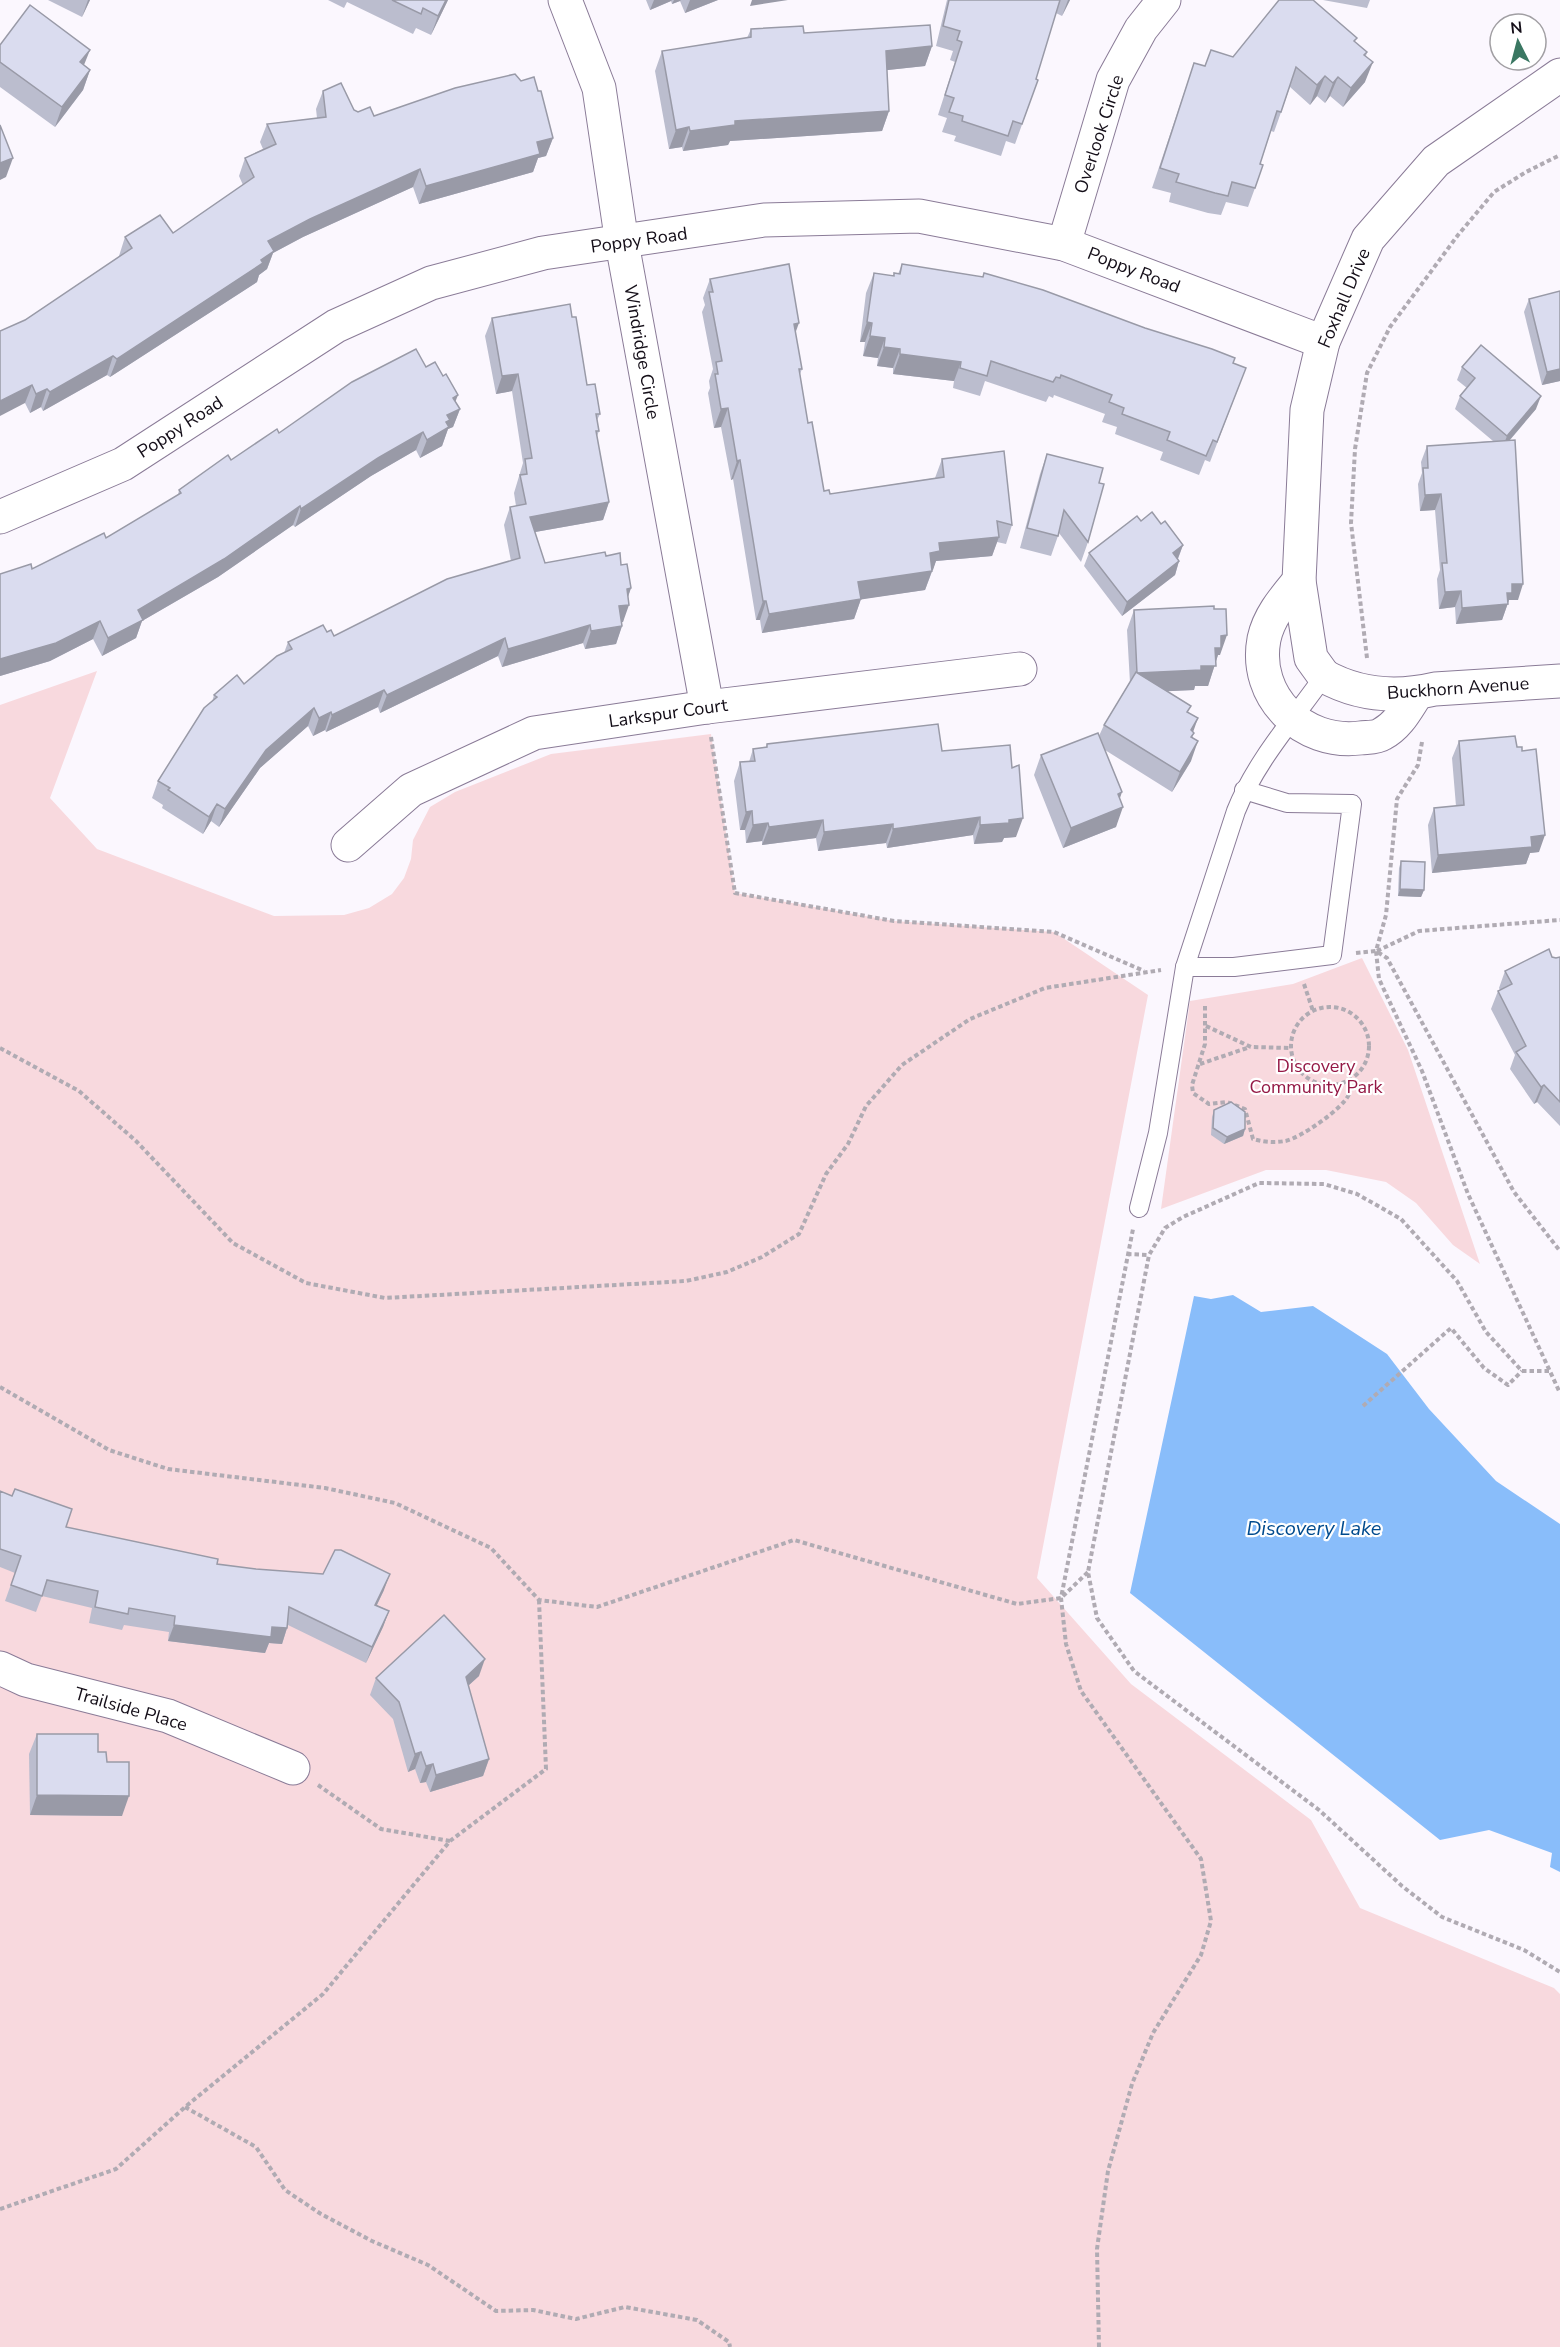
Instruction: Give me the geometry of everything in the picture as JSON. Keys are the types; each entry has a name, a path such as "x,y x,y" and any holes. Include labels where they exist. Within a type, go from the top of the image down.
{"street":[{"name":"Windridge Circle","path":"566,0 599,88 622,243 709,721"},
{"name":"Overlook Circle","path":"1064,244 1113,80 1141,29 1164,0"},
{"name":"Foxhall Drive","path":"1324,676 1311,658 1299,580 1307,410 1323,342 1368,239 1436,161 1560,75"},
{"name":"Poppy Road","path":"0,517 123,464 336,326 431,283 543,253 764,220 919,216 1064,244 1323,342"},
{"path":"1299,580 1272,616 1264,641 1265,671 1275,698 1292,721 1316,734 1348,740 1380,736 1396,724 1417,693"},
{"name":"Larkspur Court","path":"348,845 411,790 534,734 709,721 1020,669"},
{"name":"Buckhorn Avenue","path":"1324,676 1344,687 1372,694 1417,693 1435,689 1560,681"},
{"name":"Trailside Place","path":"0,1668 26,1680 168,1716 293,1768"}],"lane":[{"path":"1139,1208 1158,1133 1185,967 1244,790 1275,740 1292,721 1324,676"},
{"path":"1185,967 1234,967 1332,955 1352,804 1287,803 1244,790"}],"path":[{"path":"1372,694 1352,523 1355,450 1367,373 1390,327 1458,235 1494,192 1560,155"},
{"path":"1417,693 1422,747 1418,765 1396,799 1386,915 1376,951 1380,979 1422,1071 1468,1194 1560,1393"},
{"path":"0,1048 79,1091 136,1141 233,1243 306,1283 385,1298 686,1281 727,1272 762,1257 799,1234 826,1174 848,1144 866,1106 903,1065 970,1019 1045,988 1144,972 1054,932 894,921 735,892 709,721"},
{"path":"1332,955 1376,951 1419,931 1560,920"},
{"path":"1376,951 1387,958 1514,1192 1560,1251"},
{"path":"1185,967 1205,992 1205,1044 1192,1085 1193,1093 1209,1104 1227,1102 1245,1109 1253,1139 1266,1143 1287,1141 1331,1113 1349,1094 1348,1080"},
{"path":"1324,1008 1345,1011 1362,1024 1369,1044 1363,1065 1348,1080 1338,1084 1316,1083 1298,1069 1291,1048 1292,1037 1304,1017 1324,1008"},
{"path":"1206,1026 1251,1047"},
{"path":"1200,1065 1251,1047 1291,1048"},
{"path":"1522,1371 1486,1332 1457,1281 1401,1219 1357,1194 1324,1184 1259,1183 1183,1217 1165,1228 1149,1255 1088,1572 1097,1618 1134,1671 1319,1810 1402,1886 1442,1917 1524,1950 1560,1972"},
{"path":"1099,2347 1097,2249 1108,2171 1132,2084 1153,2033 1201,1955 1211,1921 1201,1859 1081,1691 1066,1644 1061,1598 1127,1254 1139,1208"},
{"path":"1127,1254 1149,1255"},
{"path":"1363,1406 1451,1328 1484,1368 1508,1385 1522,1371 1549,1371"},
{"path":"0,1387 109,1450 168,1469 325,1488 395,1503 491,1548 539,1600 546,1769 450,1841 323,1994 185,2106 116,2169 0,2210"},
{"path":"539,1600 597,1606 794,1540 1017,1604 1061,1598 1088,1572"},
{"path":"293,1768 381,1828 450,1841"},
{"path":"185,2106 256,2147 285,2190 321,2214 372,2241 428,2265 495,2311 533,2310 576,2319 626,2307 697,2320 729,2342 730,2347"}],"green space":[{"path":"97,671 50,798 97,849 274,916 344,915 369,908 392,894 404,878 411,859 413,840 430,807 455,792 551,754 711,734 735,893 894,921 1054,932 1148,995 1037,1578 1131,1684 1311,1820 1360,1908 1554,1988 1560,1994 1560,2347 0,2347 0,705"},
{"name":"Discovery Community Park","path":"1362,958 1408,1050 1480,1264 1453,1245 1416,1203 1386,1182 1326,1170 1266,1170 1161,1209 1190,1001 1293,984"}],"water":[{"name":"Discovery Lake","path":"1233,1295 1261,1312 1313,1306 1387,1354 1429,1409 1496,1481 1560,1524 1560,1872 1550,1867 1552,1853 1489,1830 1440,1840 1130,1593 1194,1296 1211,1299"}],"building":[{"path":"392,0 446,0 438,16 423,8 421,14"},
{"path":"949,0 1060,0 1036,79 1038,80 1022,124 1013,121 1008,136 962,121 963,116 949,112 954,98 945,95 962,42 957,40 960,31 943,26"},
{"path":"1279,0 1313,0 1357,38 1354,41 1367,52 1364,55 1373,62 1351,88 1338,77 1333,83 1325,76 1317,85 1296,67 1281,112 1277,111 1255,188 1232,182 1228,196 1176,182 1179,174 1160,168 1194,63 1205,66 1211,50 1233,57"},
{"path":"30,5 90,50 80,62 90,70 62,107 0,62 0,45"},
{"path":"930,25 932,46 886,51 889,111 735,121 735,125 690,131 689,127 676,130 662,51 751,37 751,29 803,26 804,33"},
{"path":"515,74 521,81 534,77 538,91 541,91 553,138 537,142 540,154 426,186 420,169 310,219 268,241 274,251 261,260 263,263 117,359 113,356 50,392 47,389 36,394 32,385 0,401 0,331 25,320 132,248 125,237 160,215 173,233 254,177 245,158 276,144 267,124 326,117 323,91 341,83 354,110 358,112 370,107 374,116 455,88"},
{"path":"0,125 13,158 0,163"},
{"path":"789,264 799,323 794,324 802,369 799,369 808,423 812,422 824,491 829,490 830,494 944,477 942,459 1004,451 1012,525 997,521 999,537 939,543 940,551 930,553 932,571 858,582 861,599 769,614 766,601 763,601 740,460 737,461 728,408 721,409 715,374 718,374 716,362 722,361 709,292 713,292 710,279"},
{"path":"902,264 983,277 984,273 1043,290 1235,358 1233,363 1246,368 1217,442 1213,440 1206,456 1167,440 1170,432 1122,414 1124,408 1109,402 1112,395 1061,375 1053,382 991,361 987,376 960,368 961,362 900,354 900,349 884,347 885,338 870,336 872,323 867,322 874,273 894,276 894,273 900,274"},
{"path":"1560,291 1560,369 1547,372 1529,299"},
{"path":"570,304 572,317 576,317 587,385 595,384 600,414 596,414 599,431 596,431 609,502 530,517 545,563 605,552 606,556 620,553 621,565 627,564 631,588 627,589 629,605 619,606 622,626 591,631 590,625 508,649 505,638 387,695 384,690 332,715 331,712 319,718 314,708 266,750 225,809 217,804 209,817 168,790 170,788 158,781 204,708 217,697 214,695 237,675 244,684 277,656 292,649 288,642 323,625 327,632 331,630 334,636 447,579 520,558 510,507 526,504 520,475 527,474 525,459 532,458 518,374 502,376 492,318"},
{"path":"1481,345 1541,396 1507,436 1460,396 1475,378 1462,367"},
{"path":"416,349 426,367 435,362 443,376 446,374 458,395 453,398 460,409 447,415 450,420 446,422 449,427 427,440 423,432 378,458 301,509 300,506 224,559 138,610 143,620 108,638 100,621 56,643 0,659 0,574 31,564 32,569 104,533 106,538 181,493 179,490 228,455 231,460 277,429 279,433 352,382"},
{"path":"1515,440 1523,584 1512,584 1512,593 1507,593 1508,604 1462,608 1461,591 1445,592 1442,563 1447,563 1441,494 1425,495 1423,468 1428,468 1427,446"},
{"path":"1047,454 1103,468 1099,483 1104,484 1088,542 1064,510 1058,536 1027,528"},
{"path":"1152,512 1161,524 1165,521 1183,545 1173,553 1179,561 1127,602 1089,553 1137,516 1141,521"},
{"path":"1214,606 1214,609 1226,609 1227,635 1221,636 1221,648 1215,648 1216,666 1201,666 1201,670 1137,673 1134,610"},
{"path":"1136,672 1191,706 1187,712 1198,718 1191,730 1194,733 1191,737 1198,741 1180,772 1104,725"},
{"path":"938,724 942,751 1010,745 1012,768 1019,765 1023,818 1009,820 1009,823 980,825 980,817 893,829 893,824 824,832 823,820 769,827 768,823 753,825 752,811 746,812 740,762 755,761 753,749 767,747 767,744"},
{"path":"1098,733 1122,792 1118,794 1123,807 1071,828 1041,755"},
{"path":"1515,736 1517,747 1522,747 1522,751 1536,749 1545,835 1531,837 1532,847 1438,855 1434,808 1464,805 1459,741"},
{"path":"1401,861 1425,862 1424,890 1400,889"},
{"path":"1549,949 1552,957 1560,957 1560,1102 1544,1085 1541,1087 1516,1052 1526,1046 1498,991 1512,984 1505,971"},
{"path":"1231,1102 1245,1112 1245,1129 1227,1137 1213,1128 1214,1110"},
{"path":"15,1489 72,1509 66,1527 218,1559 217,1564 323,1574 335,1550 341,1550 390,1574 375,1605 389,1611 372,1647 289,1607 287,1628 272,1627 271,1637 174,1625 175,1616 129,1608 128,1614 95,1607 98,1591 47,1580 42,1596 11,1585 21,1556 0,1549 0,1491 12,1496"},
{"path":"444,1615 485,1659 466,1677 489,1759 436,1775 433,1764 426,1766 421,1752 415,1754 399,1702 376,1678"},
{"path":"37,1734 98,1734 98,1752 106,1752 107,1762 129,1762 129,1796 37,1795"}]}
